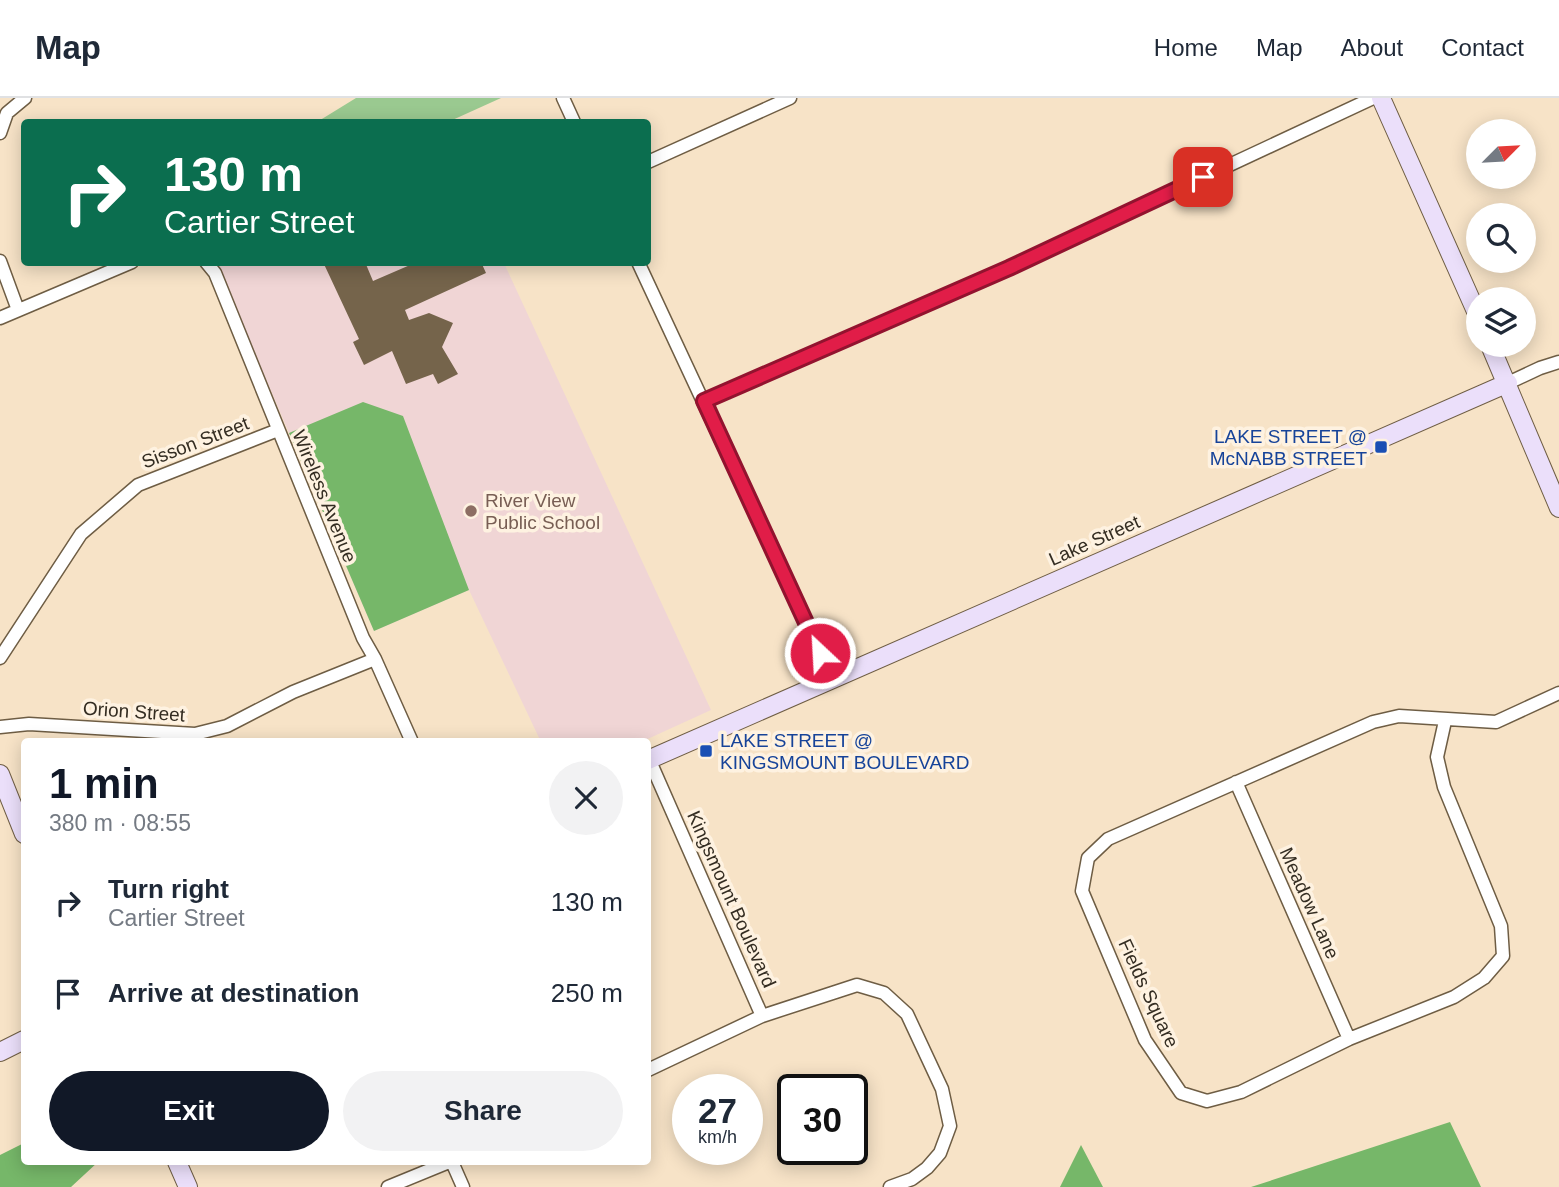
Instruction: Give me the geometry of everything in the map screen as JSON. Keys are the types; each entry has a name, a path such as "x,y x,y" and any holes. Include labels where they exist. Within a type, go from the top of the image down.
{"street":[{"path":"0,132 7,113 25,98"},
{"path":"563,98 573,119"},
{"path":"651,161 790,98"},
{"path":"704,401 1009,268 1373,98"},
{"path":"1381,98 1466,289"},
{"path":"0,261 18,310"},
{"path":"0,318 122,266"},
{"name":"Wireless Avenue","path":"209,266 215,273 363,638 410,738"},
{"path":"640,266 832,678"},
{"path":"1496,357 1559,508"},
{"name":"Lake Street","path":"651,759 1540,368 1559,362"},
{"name":"Sisson Street","path":"0,658 81,534 138,485 278,430"},
{"name":"Orion Street","path":"0,727 29,724 195,734 226,726 293,692 375,659"},
{"name":"Fields Square","path":"1445,721 1437,757 1442,777 1501,926 1503,956 1484,978 1454,997 1349,1039 1241,1092 1207,1101 1181,1094 1145,1040 1082,891 1088,859 1108,839 1373,722 1399,716 1445,721 1496,722 1559,694"},
{"name":"Kingsmount Boulevard","path":"651,767 762,1016 651,1069"},
{"path":"0,774 21,826"},
{"name":"Meadow Lane","path":"1236,782 1349,1039"},
{"path":"762,1016 857,985 884,993 907,1014 942,1089 950,1126 940,1153 927,1168 912,1179 890,1187"},
{"path":"0,1052 21,1042"},
{"path":"178,1165 188,1187"},
{"path":"388,1187 443,1165"},
{"path":"452,1165 463,1187"}],"shaded area":[{"name":"River View Public School","path":"217,266 505,266 711,710 650,738 539,738 469,590 374,631"}],"green space":[{"path":"356,98 501,98 455,119 322,119"},
{"path":"363,402 403,416 469,590 374,631 289,433"},
{"path":"1450,1122 1481,1187 1251,1187"},
{"path":"21,1144 21,1165 95,1165 71,1187 0,1187 0,1155"},
{"path":"1081,1145 1103,1187 1060,1187"}],"building":[{"path":"325,266 367,266 373,281 408,266 483,266 486,273 405,310 409,320 429,313 453,323 442,347 458,374 438,384 433,374 406,384 392,351 364,365 353,342 359,339"}],"place":[{"name":"LAKE STREET @ McNABB STREET","path":"1381,447"},
{"name":"River View Public School","path":"471,511"},
{"name":"LAKE STREET @ KINGSMOUNT BOULEVARD","path":"706,751"}],"route":[{"path":"820,653 704,401 1009,268 1203,177"}]}
